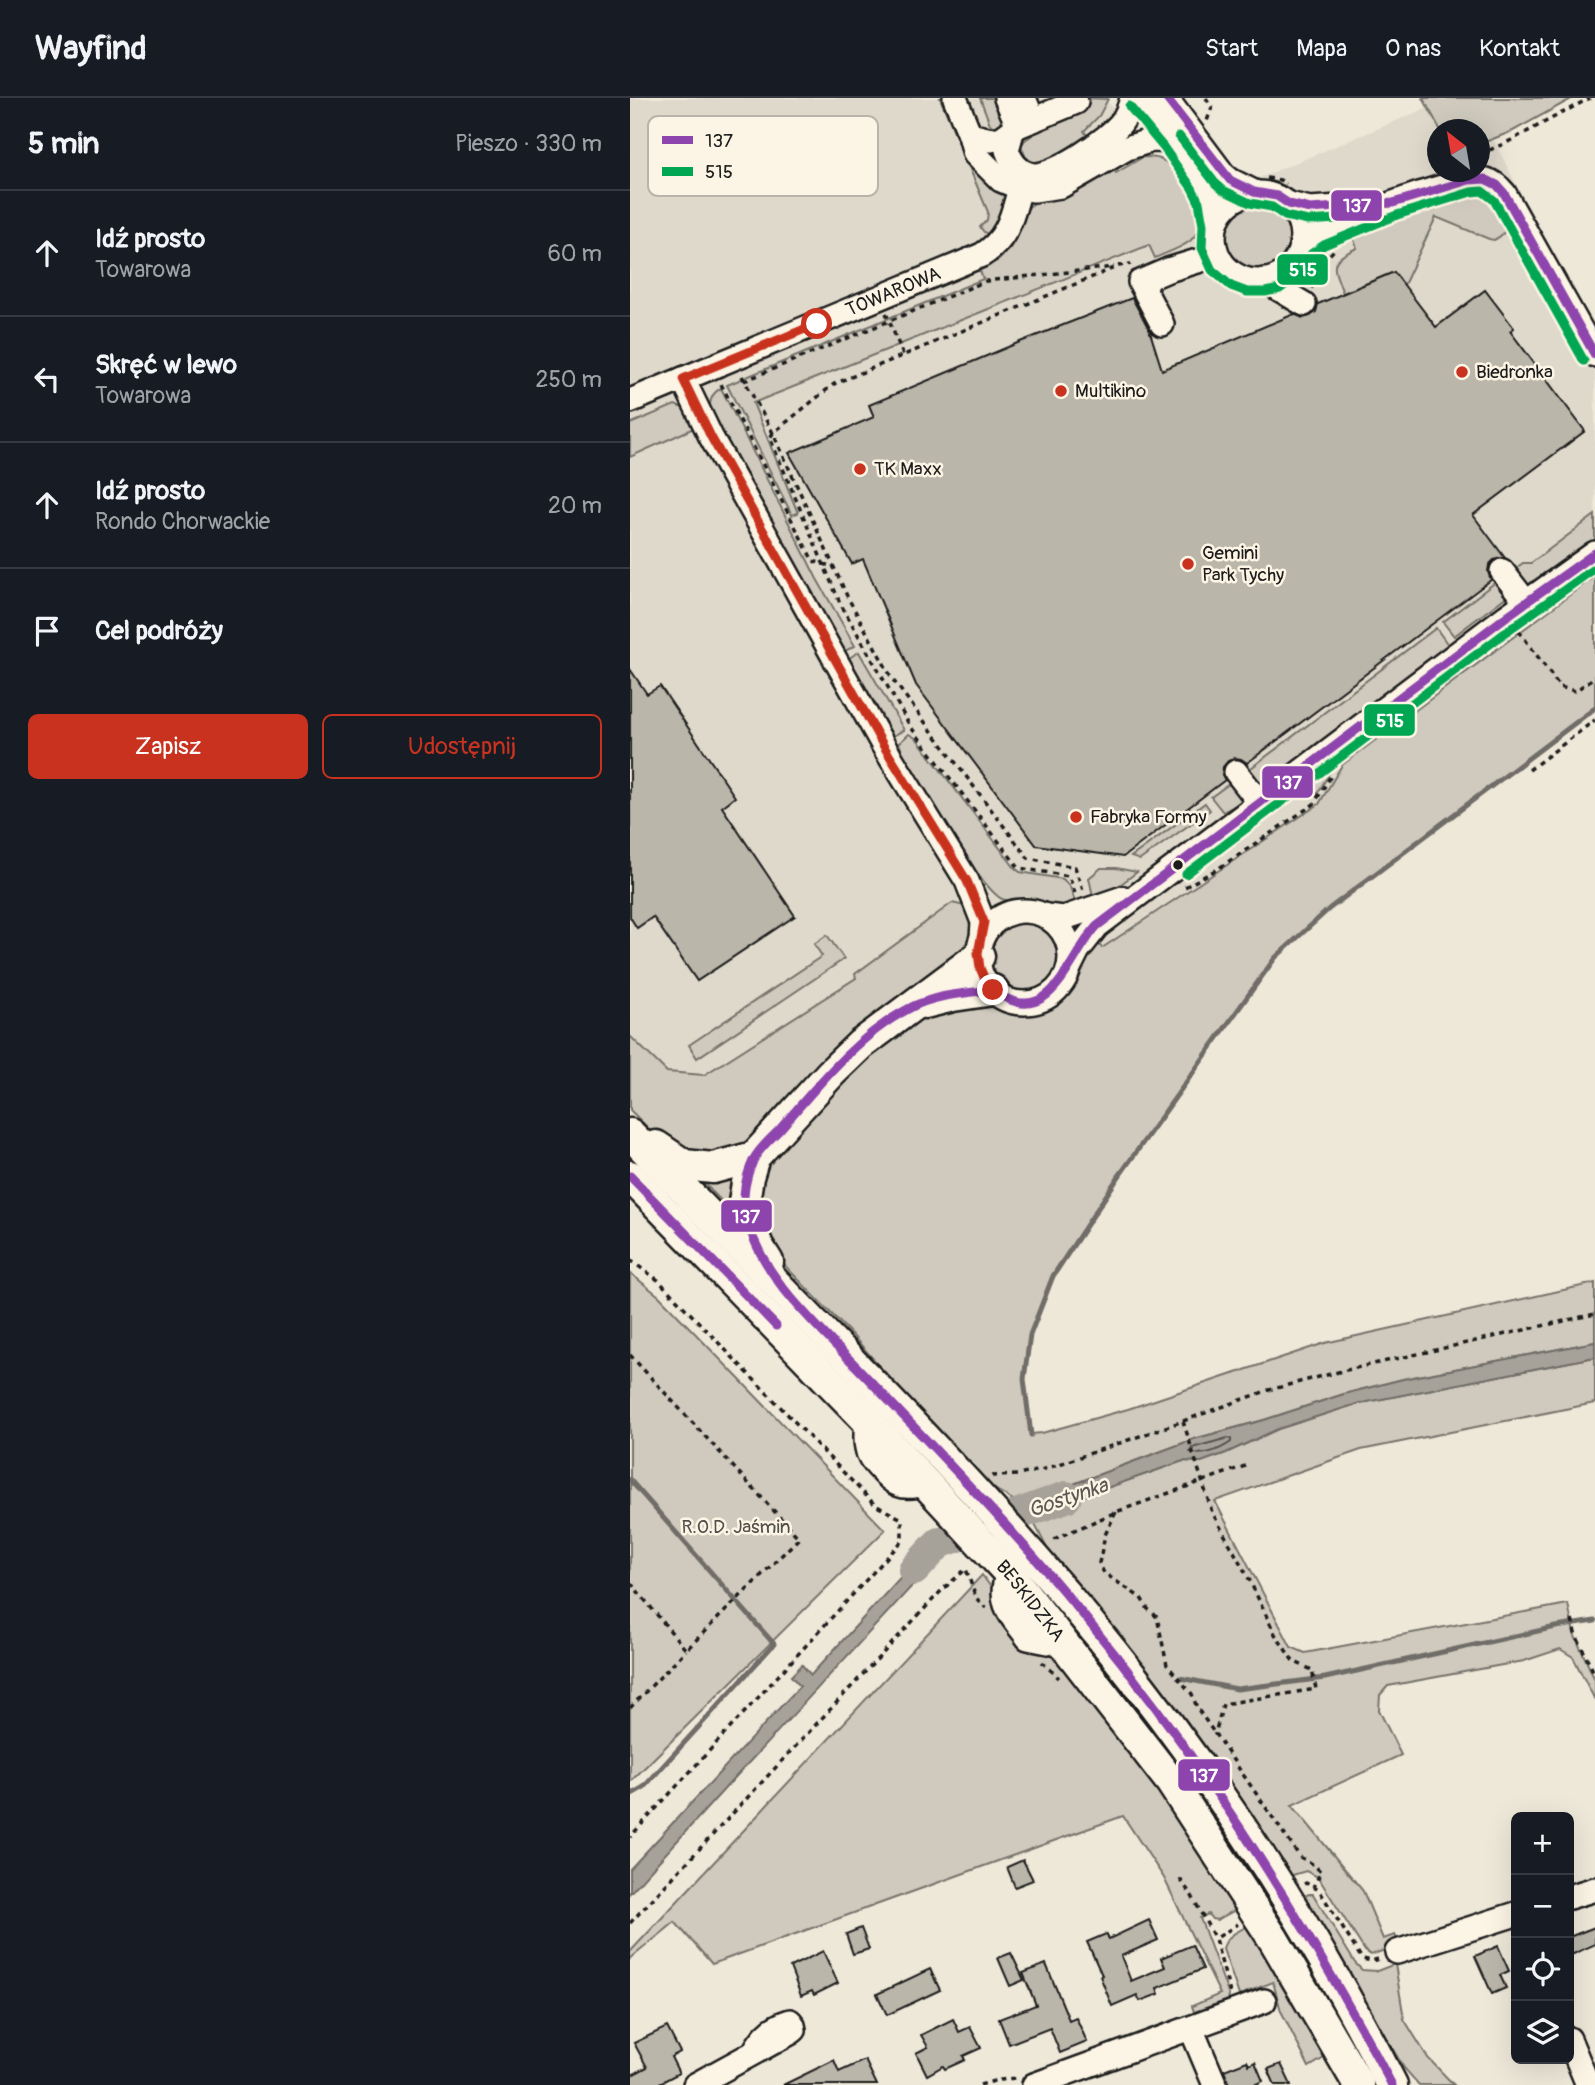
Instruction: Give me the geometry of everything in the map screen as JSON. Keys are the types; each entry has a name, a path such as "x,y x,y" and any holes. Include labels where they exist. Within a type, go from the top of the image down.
{"main road":[{"path":"788,1296 758,1246 748,1222 744,1202 754,1157 845,1059 878,1030 911,1007 980,947"},
{"path":"911,1007 953,996 993,990"},
{"path":"630,1132 684,1165 713,1168 754,1157"},
{"name":"BESKIDZKA","path":"630,1132 928,1441 941,1485 1171,1782 1274,1940 1359,2085"},
{"name":"BESKIDZKA","path":"630,1176 867,1420 941,1485 1046,1550 1112,1651 1220,1796 1296,1913 1392,2085"}],"street":[{"path":"955,98 975,154 1001,180 1023,180 1044,174 1078,157 1119,125 1132,98"},
{"path":"1006,98 1044,112"},
{"path":"1024,98 1044,112"},
{"path":"1139,98 1203,182 1214,208 1213,237 1217,255 1229,270 1238,276 1264,281 1274,278 1318,234 1393,203 1469,180 1485,179 1497,185 1504,193 1595,355"},
{"path":"1166,98 1230,180 1254,192 1277,196 1289,204 1297,215 1301,225 1293,275 1304,304 1264,281"},
{"path":"970,135 992,140 1002,138 1044,112"},
{"path":"1044,112 1007,150 1023,180 1034,190 1061,186 1127,148 1152,140 1174,141"},
{"name":"TOWAROWA","path":"630,401 982,255 993,248 1007,231 1023,180"},
{"path":"1215,223 1225,206 1234,199 1254,192"},
{"path":"1289,204 1310,209 1393,203"},
{"path":"1162,324 1140,282 1217,255"},
{"path":"683,379 711,437 883,745 967,881 984,922 980,968 993,990 1012,1002 1040,1000 1053,993 1063,982 1078,950 1092,930 1525,602 1595,553"},
{"path":"1502,571 1525,602"},
{"path":"1236,772 1260,803"},
{"path":"967,881 1007,907 1039,914 1058,925 1067,938 1069,968"},
{"path":"980,947 990,926 1002,916 1016,911 1064,918 1143,892"},
{"path":"1574,1895 1595,1889"},
{"path":"1397,1952 1511,1916"},
{"path":"1034,2085 1264,2001"},
{"path":"1191,2028 1215,2085"},
{"path":"1574,2051 1588,2085"},
{"path":"695,2085 754,2052"},
{"path":"1378,2057 1404,2085"}],"path":[{"path":"1490,150 1506,144 1590,98"},
{"path":"744,381 986,281 1131,264"},
{"path":"1085,911 1069,876 1019,868 910,726 840,603 770,438 834,384 1118,266"},
{"path":"889,321 903,355"},
{"path":"739,372 773,433 848,596 893,680 1028,858 1075,867 1085,911"},
{"path":"720,381 813,561 834,567"},
{"path":"792,522 809,513"},
{"path":"1507,616 1560,687 1575,691 1595,677"},
{"path":"1529,770 1595,720"},
{"path":"1184,887 1219,868 1314,804 1333,772"},
{"path":"630,1260 657,1280 875,1505 902,1519 902,1541 630,1837"},
{"path":"990,1476 1019,1475 1048,1468 1269,1390 1595,1314"},
{"path":"630,1355 799,1538 630,1708"},
{"path":"1183,1421 1212,1512 1248,1577 1275,1634 1293,1661 1312,1670 1316,1689 1223,1704 1215,1734"},
{"path":"1046,1550 1116,1512 1245,1466"},
{"path":"1116,1512 1105,1535 1099,1563 1104,1573 1140,1598 1157,1617 1167,1665 1192,1694 1197,1708 1300,1857 1321,1872 1313,1887"},
{"path":"630,1923 942,1590 966,1569 976,1598"},
{"path":"630,1582 686,1650"},
{"path":"1572,1620 1575,1633 1595,1675"},
{"path":"1180,1879 1215,1939 1236,2012"},
{"path":"1296,1889 1306,1883 1320,1890 1362,1959 1372,1961 1397,1952"},
{"path":"1215,1939 1246,1919"}],"shaded area":[{"path":"630,98 1105,98 1185,209 1451,98 1472,98 1483,119 1427,119 1427,182 1490,182 1490,133 1595,338 1595,576 1342,765 1319,804 1083,958 1078,980 1054,1007 1017,1013 982,1000 944,1008 912,1023 856,978 704,1075 667,1072 630,1036 630,457 696,427 675,405 630,424"}],"green space":[{"path":"940,98 944,98 1003,189 1003,214 998,229 989,235 980,227 987,220 988,212"},
{"path":"980,98 995,98 1003,124 995,128 990,124"},
{"path":"1086,98 1108,99 1099,116 1084,131 1091,140 1055,165 1029,165 1021,146 1025,140 1064,118"},
{"path":"1423,98 1573,98 1513,131 1490,140 1490,119 1435,119"},
{"path":"1143,157 1158,158 1170,164 1195,195 1200,220 1197,231 1186,244 1155,258 1149,245 753,403 798,513 792,515 727,385 983,279 979,268 999,260 1011,247 1022,216 1030,206 1110,165 1116,173"},
{"path":"1465,192 1484,197 1501,209 1507,225 1504,233 1494,240 1489,239 1436,217 1404,285 1394,272 1343,293 1335,265 1341,257 1357,248 1350,229 1418,204"},
{"path":"1251,204 1265,204 1277,209 1287,219 1292,238 1287,257 1277,267 1265,272 1251,272 1239,267 1229,257 1224,245 1224,231 1229,219 1239,209"},
{"path":"721,388 817,579 855,646 845,651 710,415 711,400 714,393"},
{"path":"675,405 685,409 696,427 630,457 630,424"},
{"path":"1595,515 1595,542 1535,587 1527,587 1513,570 1523,563 1531,563"},
{"path":"1595,576 1595,708 1330,908 1275,958 1154,1127 1053,1276 1030,1335 1024,1379 1031,1434 1042,1433 1128,1409 1325,1343 1595,1283 1595,1342 1403,1379 1344,1394 1194,1439 1020,1504 991,1487 988,1489 852,1335 768,1248 752,1196 761,1167 852,1064 912,1023 944,1008 982,1000 1017,1013 1054,1007 1078,980 1084,955 1095,940 1102,948 1319,804 1342,765"},
{"path":"1497,581 1507,596 1454,636 1443,622"},
{"path":"1436,628 1451,649 1270,783 1257,783 1247,771"},
{"path":"859,652 904,730 893,736 849,658"},
{"path":"909,734 917,739 1015,868 1020,872 1063,879 1070,887 1077,907 1009,901 1002,899 992,890 945,826 915,776 899,743"},
{"path":"1335,760 1316,796 1306,790"},
{"path":"1233,781 1241,793 1242,802 1223,812 1211,797"},
{"path":"1205,803 1210,810 1140,860 1131,857"},
{"path":"1101,868 1137,872 1094,901 1089,878"},
{"path":"952,903 965,906 975,931 971,949 746,1151 706,1162 657,1137 630,1110 630,1036 667,1072 704,1075 856,978 855,974"},
{"path":"1019,920 1033,920 1047,926 1058,937 1064,958 1061,973 1053,985 1033,996 1019,996 1005,990 994,979 988,965 988,951 994,937 1005,926"},
{"path":"827,935 844,959 697,1058 689,1045 822,956 814,944"},
{"path":"745,1169 738,1218 699,1178"},
{"name":"R.O.D. Jaśmin","path":"630,1273 659,1296 885,1530 630,1782"},
{"path":"1595,1357 1595,1403 1361,1450 1215,1501 1291,1647 1305,1653 1568,1604 1574,1634 1595,1680 1595,1700 1573,1657 1560,1649 1524,1661 1388,1686 1380,1695 1379,1710 1401,1755 1292,1805 1363,1891 1383,1939 1395,1935 1400,1945 1371,1955 1365,1951 1318,1877 1306,1871 1289,1876 1209,1756 1107,1621 1050,1554 1030,1515 1183,1461 1201,1462 1278,1429 1356,1404"},
{"path":"982,1575 1032,1643 1051,1647 1125,1740 1239,1908 1217,1920 1208,1914 1200,1918 1229,1996 1228,2000 1194,2012 1192,2006 1220,1994 1164,1878 1123,1816 712,1964 675,1922 630,1959 630,1952"},
{"path":"1313,1894 1362,1970 1377,1971 1395,1964 1404,2019 1428,2058 1454,2085 1419,2085 1404,2068 1302,1897"},
{"path":"1250,1925 1329,2055 1309,2067 1281,2011 1273,1982 1245,1993 1245,1999 1241,2001 1223,1949 1230,1937"}],"water":[{"path":"1595,1342 1595,1357 1357,1404 1278,1429 1201,1462 1183,1461 1030,1515 1020,1504 1194,1439 1344,1394 1403,1379"},
{"path":"940,1534 949,1546 630,1893 630,1869 800,1686 791,1676 802,1665 811,1675"}],"building":[{"name":"Gemini Park Tychy","path":"1394,272 1436,327 1485,290 1514,328 1510,331 1585,431 1473,515 1505,558 1494,560 1489,565 1491,580 1247,763 1235,758 1228,761 1223,767 1222,775 1225,780 1123,857 1036,845 916,685 863,559 852,564 789,453 874,417 869,405 1132,298 1149,329 1162,370 1294,314 1303,318 1310,316 1316,312 1318,304"},
{"path":"630,669 647,694 660,686 735,797 722,807 795,916 697,981 653,917 637,928 630,917"},
{"path":"1023,1860 1033,1880 1015,1887 1007,1867"},
{"path":"1149,1920 1158,1940 1121,1956 1131,1981 1165,1967 1161,1958 1192,1945 1203,1969 1157,1988 1159,1994 1140,2001 1137,1995 1112,2006 1087,1942 1106,1934 1109,1939"},
{"path":"1595,1927 1595,1944 1574,1954 1574,1935"},
{"path":"861,1928 869,1949 853,1954 846,1934"},
{"path":"1498,1946 1509,1971 1500,1975 1506,1988 1492,1994 1475,1956"},
{"path":"823,1951 838,1983 814,1995 812,1991 801,1996 790,1967"},
{"path":"1011,1953 1024,1980 1010,1986 998,1958"},
{"path":"1046,1964 1069,2020 1076,2017 1087,2042 1060,2053 1050,2028 1009,2044 999,2019 1036,2005 1023,1973"},
{"path":"930,1969 940,1990 887,2015 877,1994"},
{"path":"953,2019 959,2032 970,2027 981,2048 963,2056 965,2060 945,2069 943,2066 927,2075 916,2053 928,2047 921,2035"},
{"path":"667,2027 680,2052 671,2057 679,2073 656,2085 630,2085 630,2076 647,2067 634,2043"},
{"path":"834,2060 839,2072 865,2060 877,2085 783,2085"},
{"path":"1247,2061 1249,2065 1255,2062 1263,2081 1254,2085 1229,2085 1224,2070"},
{"path":"1281,2064 1291,2085 1275,2085 1268,2069"}],"waterway":[{"path":"1031,1435 1024,1379 1030,1335 1053,1276 1119,1176 1275,958 1330,908 1595,708"},
{"path":"630,1480 774,1644 644,1787 630,1795"},
{"name":"Gostynka","path":"914,1570 939,1543 1066,1497"},
{"path":"1180,1678 1237,1689 1325,1678 1556,1627 1595,1621"}],"transit line":[{"name":"137","path":"1166,98 1230,180 1254,192 1277,196 1289,204 1310,209 1393,203 1469,180 1485,179 1497,185 1595,355"},
{"name":"515","path":"1129,106 1164,148 1192,188 1199,202 1203,225 1202,248 1212,270 1231,286 1247,292 1280,289 1301,273 1311,254 1324,245 1397,215 1482,191 1494,200 1584,361"},
{"name":"515","path":"1179,136 1215,183 1223,190 1250,203 1272,207 1285,216 1308,221 1380,216"},
{"name":"137","path":"993,990 1013,1001 1030,1003 1044,997 1056,986 1097,926 1507,616 1595,553"},
{"name":"515","path":"1186,874 1595,568"},
{"name":"137","path":"993,990 949,995 918,1004 889,1020 839,1062 755,1157 747,1179 744,1199 751,1232 771,1271 798,1305 1003,1523 1068,1597 1174,1732 1289,1904 1392,2085"},
{"name":"137","path":"630,1176 776,1326"}],"place":[{"name":"Biedronka","path":"1462,372"},
{"name":"Multikino","path":"1061,391"},
{"name":"TK Maxx","path":"860,469"},
{"name":"Gemini Park Tychy","path":"1188,564"},
{"name":"Fabryka Formy","path":"1076,817"}],"route":[{"path":"817,324 683,379 711,437 883,745 967,881 984,922 978,953 980,968 993,990"}]}
